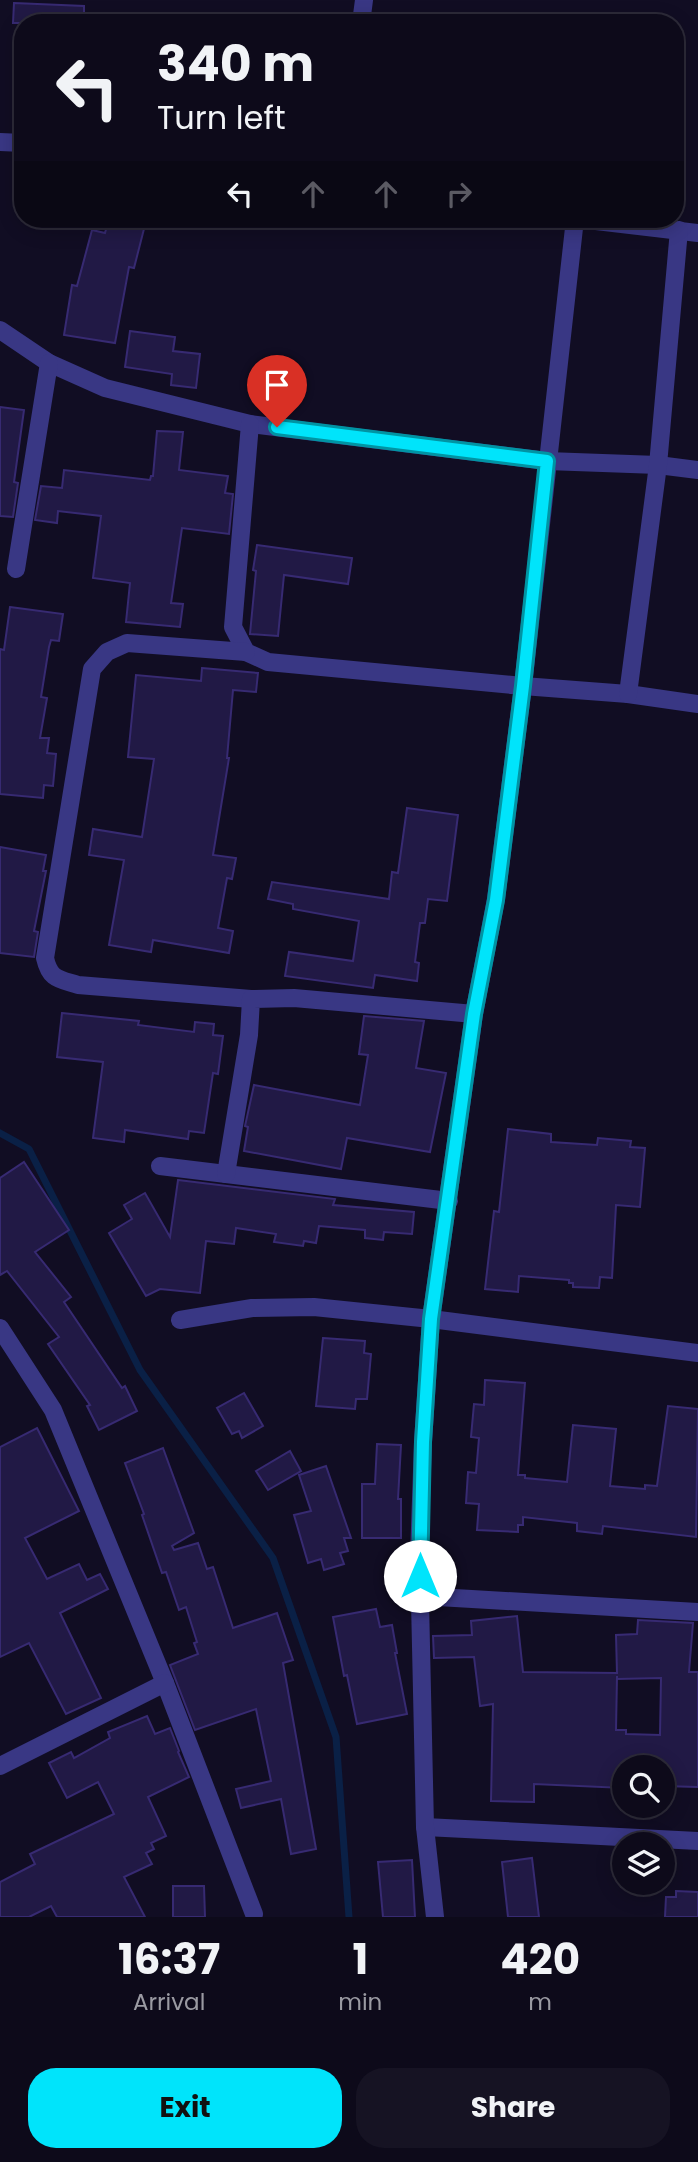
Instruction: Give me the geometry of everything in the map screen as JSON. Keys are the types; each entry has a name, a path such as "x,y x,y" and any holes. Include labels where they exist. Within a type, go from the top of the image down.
{"street":[{"path":"435,1917 425,1827 419,1556 431,1319 474,1014 496,900 576,228"},
{"path":"660,228 698,233"},
{"path":"628,694 658,465 679,230"},
{"path":"0,330 48,363 105,388 250,424 547,461 658,465 698,470"},
{"path":"16,569 48,363"},
{"path":"246,652 233,627 250,424"},
{"path":"474,1014 294,998 251,999 78,985 55,978 48,970 45,958 92,669 107,652 127,642 246,652 268,662 628,694 698,704"},
{"path":"226,1174 250,1035 251,999"},
{"path":"160,1166 449,1201"},
{"path":"180,1320 252,1308 314,1307 698,1353"},
{"path":"0,1328 53,1410 165,1683 254,1914"},
{"path":"421,1596 698,1612"},
{"path":"0,1766 165,1683"},
{"path":"425,1827 698,1841"}],"building":[{"path":"14,3 84,6 84,14 14,14 13,23"},
{"path":"106,228 144,228 134,268 129,267 115,343 64,335 72,285 77,286 92,230 105,233"},
{"path":"130,331 175,337 173,351 200,354 196,388 171,385 172,374 125,367"},
{"path":"0,407 24,410 14,482 18,483 13,517 0,516"},
{"path":"157,431 183,432 179,470 228,476 225,493 233,494 229,534 182,528 171,603 183,604 180,627 126,622 130,583 93,578 101,516 58,511 57,523 35,520 41,486 62,488 64,470 150,480 153,476"},
{"path":"257,545 352,558 348,584 284,575 278,636 250,634"},
{"path":"10,607 63,614 59,641 51,640 49,647 41,697 47,698 40,738 49,738 47,753 56,754 53,786 44,785 43,798 0,794 0,649 4,650"},
{"path":"202,668 258,673 256,692 233,690 229,758 213,855 236,858 232,879 227,878 218,928 233,931 229,953 153,940 151,952 109,945 124,860 89,855 93,829 142,837 154,759 128,757 136,675 201,681"},
{"path":"407,808 458,815 447,901 428,899 425,923 420,923 415,962 419,963 417,981 375,975 373,988 285,976 289,952 353,961 359,921 293,909 293,904 268,899 272,882 389,899 392,872 398,873"},
{"path":"0,847 46,855 43,871 46,871 34,931 38,932 34,957 0,953"},
{"path":"62,1013 139,1021 138,1025 194,1032 195,1022 214,1024 213,1035 223,1036 218,1074 213,1073 204,1133 189,1131 188,1139 125,1130 124,1142 93,1138 103,1062 57,1057"},
{"path":"364,1016 424,1021 416,1068 446,1073 430,1152 347,1138 341,1169 244,1151 248,1127 245,1126 254,1085 360,1105 368,1055 359,1054"},
{"path":"508,1129 551,1134 551,1142 597,1145 598,1138 631,1141 630,1147 645,1148 640,1207 616,1205 612,1278 600,1277 599,1288 573,1287 569,1280 519,1276 518,1292 485,1289 494,1211 499,1212"},
{"path":"24,1162 69,1230 35,1252 71,1297 64,1302 122,1388 125,1386 137,1411 99,1430 87,1406 90,1405 48,1344 59,1337 7,1271 0,1275 0,1178"},
{"path":"178,1180 335,1199 333,1205 414,1212 412,1234 384,1232 383,1240 365,1238 365,1230 319,1226 316,1243 304,1241 303,1246 274,1242 276,1234 236,1228 234,1244 206,1241 200,1293 160,1289 146,1296 109,1233 132,1219 124,1205 145,1193 170,1237"},
{"path":"323,1338 365,1341 364,1353 371,1354 367,1399 356,1399 355,1409 316,1406"},
{"path":"485,1380 525,1383 518,1475 525,1475 525,1478 567,1482 573,1425 616,1429 610,1486 645,1489 645,1485 657,1486 668,1406 698,1409 696,1537 603,1526 602,1534 577,1531 577,1523 523,1517 523,1525 518,1525 518,1532 477,1530 479,1504 466,1503 468,1472 476,1473 479,1438 471,1437 474,1404 484,1405"},
{"path":"244,1393 263,1426 242,1438 239,1431 232,1434 217,1408"},
{"path":"37,1428 79,1511 25,1538 47,1579 79,1564 87,1580 100,1574 108,1589 60,1613 101,1698 66,1714 29,1643 0,1657 0,1447"},
{"path":"377,1444 401,1445 398,1499 401,1499 401,1538 362,1538 362,1484 375,1484"},
{"path":"163,1448 194,1533 172,1546 174,1550 198,1543 207,1569 213,1567 233,1628 277,1613 293,1660 283,1663 316,1849 291,1854 281,1799 241,1808 236,1789 271,1781 256,1709 195,1730 170,1665 198,1654 194,1643 197,1642 186,1607 179,1610 166,1572 162,1573 125,1463"},
{"path":"290,1451 301,1471 268,1490 256,1471"},
{"path":"326,1466 351,1538 344,1538 348,1551 340,1553 344,1564 324,1570 321,1559 308,1563 294,1515 311,1511 299,1475"},
{"path":"376,1609 380,1627 392,1625 407,1714 357,1724 347,1675 344,1676 333,1617"},
{"path":"517,1616 523,1672 617,1673 616,1635 637,1634 638,1620 693,1623 689,1672 698,1672 698,1787 675,1786 675,1755 612,1755 612,1787 534,1784 534,1802 491,1801 493,1704 480,1706 474,1657 434,1658 433,1636 472,1635 471,1621","holes":["617,1676 617,1679 661,1678 660,1735 626,1734 626,1730 616,1730"]},
{"path":"147,1716 155,1734 170,1728 189,1777 148,1797 166,1836 151,1843 154,1849 146,1853 152,1864 124,1877 145,1917 57,1917 51,1906 29,1917 0,1917 0,1882 35,1864 30,1854 114,1814 98,1782 67,1798 49,1763 71,1752 74,1758 110,1738 108,1732"},
{"path":"532,1858 539,1917 508,1917 502,1862"},
{"path":"412,1860 415,1917 383,1917 378,1862"},
{"path":"173,1886 204,1886 205,1917 173,1917"},
{"path":"676,1891 698,1892 698,1917 665,1917 666,1897 676,1897"}],"waterway":[{"path":"0,1133 29,1149 140,1370 273,1558 336,1737 349,1917"}],"route":[{"path":"277,427 547,461 523,686 496,900 474,1014 431,1319 423,1442 420,1576"}]}
